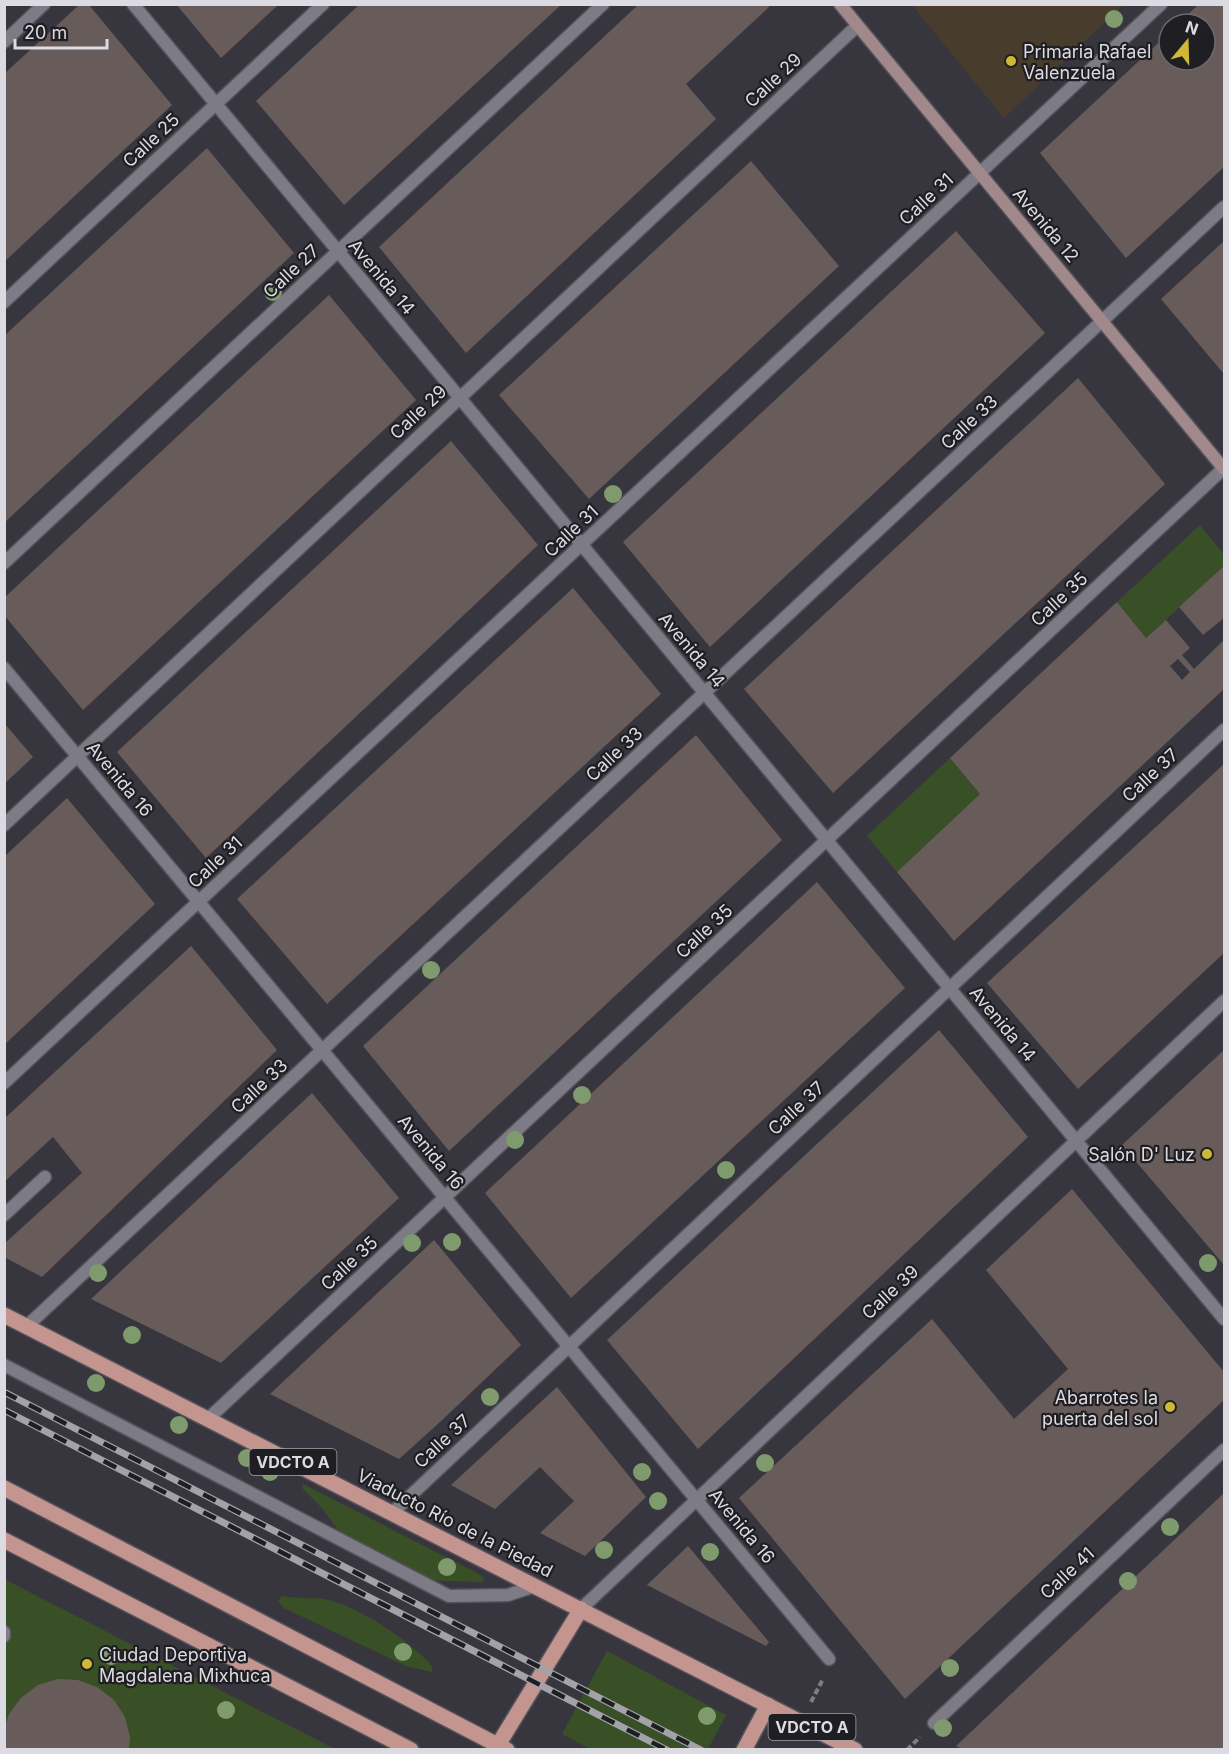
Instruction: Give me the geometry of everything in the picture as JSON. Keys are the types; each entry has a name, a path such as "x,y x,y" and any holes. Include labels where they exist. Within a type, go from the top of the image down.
{"main road":[{"name":"Viaducto Río de la Piedad","path":"4,1315 855,1749"},
{"path":"4,1488 503,1747 581,1609"},
{"path":"4,1540 411,1749"},
{"path":"744,1749 768,1705"}],"street":[{"path":"4,42 45,4"},
{"name":"Avenida 14","path":"133,4 1224,1319"},
{"name":"Calle 25","path":"4,302 323,4"},
{"name":"Calle 27","path":"4,563 603,4"},
{"name":"Avenida 12","path":"840,4 1224,469"},
{"name":"Calle 31","path":"4,1083 1161,4"},
{"name":"Calle 29","path":"4,825 857,26"},
{"name":"Calle 33","path":"27,1326 1224,207"},
{"name":"Calle 35","path":"208,1419 1224,469"},
{"name":"Avenida 16","path":"4,668 829,1659"},
{"name":"Calle 37","path":"392,1513 1224,730"},
{"name":"Calle 39","path":"581,1609 1224,1001"},
{"path":"4,1215 45,1177"},
{"path":"4,1365 449,1596 508,1595 535,1586"},
{"name":"Calle 41","path":"934,1723 1224,1450"}],"path":[{"path":"801,1722 829,1667 829,1659"}],"shaded area":[{"name":"Primaria Rafael Valenzuela","path":"912,5 1123,5 1004,118"}],"green space":[{"path":"1200,525 1224,555 1224,566 1146,638 1117,602"},
{"path":"950,758 980,794 897,872 867,836"},
{"path":"303,1484 479,1574 484,1578 483,1582 414,1580 343,1538 323,1509 302,1488"},
{"name":"Ciudad Deportiva Magdalena Mixhuca","path":"4,1579 335,1749 5,1749"},
{"path":"282,1596 329,1600 355,1610 385,1627 412,1647 432,1666 432,1672 406,1666 284,1608 278,1601"},
{"path":"607,1651 726,1715 708,1749 590,1749 562,1734"}],"building":[{"path":"176,4 279,4 221,58"},
{"path":"360,4 562,4 344,205 256,101"},
{"path":"639,4 767,4 769,7 686,84 716,119 466,353 379,247"},
{"path":"1199,4 1224,4 1224,167 1126,258 1040,153 1157,44 1157,72 1217,72 1217,12 1191,12"},
{"path":"79,5 89,5 172,105 4,262 4,74"},
{"path":"207,148 294,253 4,523 4,336"},
{"path":"751,161 839,266 589,499 499,395"},
{"path":"956,231 1045,333 710,647 623,542"},
{"path":"1224,241 1224,374 1161,299"},
{"path":"329,295 416,400 83,710 4,615 4,598"},
{"path":"1078,378 1165,484 833,793 744,689"},
{"path":"451,441 538,545 206,858 117,752"},
{"path":"1224,566 1224,618 1203,635 1179,607"},
{"path":"573,588 661,694 327,1004 237,899"},
{"path":"1117,602 1146,638 1166,620 1190,648 1182,655 1194,669 1224,640 1224,689 954,941 897,872 980,794 950,758","holes":["1178,659 1190,672 1182,680 1170,666"]},
{"path":"4,723 33,757 4,784"},
{"path":"696,735 782,840 449,1151 363,1046"},
{"path":"1224,764 1224,953 1078,1089 987,983"},
{"path":"67,798 155,904 4,1045 4,857"},
{"path":"817,882 905,988 571,1298 485,1193"},
{"path":"191,946 277,1050 42,1277 4,1257 4,1244 82,1173 53,1137 4,1182 4,1119"},
{"path":"939,1030 1028,1137 698,1449 607,1340"},
{"path":"1224,1050 1224,1265 1122,1145"},
{"path":"312,1093 399,1198 221,1363 91,1299"},
{"path":"1072,1189 1224,1372 1224,1400 905,1699 739,1498 932,1319 1014,1419 1068,1369 986,1270"},
{"path":"434,1240 521,1345 439,1423 399,1459 270,1394"},
{"path":"557,1387 646,1497 585,1556 540,1533 574,1501 540,1467 495,1509 451,1485"},
{"path":"1224,1493 1224,1749 962,1749 956,1746"},
{"path":"688,1546 769,1642 766,1646 647,1585"},
{"path":"58,1679 78,1680 97,1687 114,1700 125,1717 130,1737 129,1749 4,1749 4,1730 9,1714 21,1698 38,1685"}],"railway":[{"path":"4,1392 701,1750"},
{"path":"4,1410 667,1750"}],"place":[{"name":"Primaria Rafael Valenzuela","path":"1011,61"},
{"name":"Salón D' Luz","path":"1207,1154"},
{"name":"Abarrotes la puerta del sol","path":"1170,1407"},
{"name":"Ciudad Deportiva Magdalena Mixhuca","path":"87,1664"}]}
